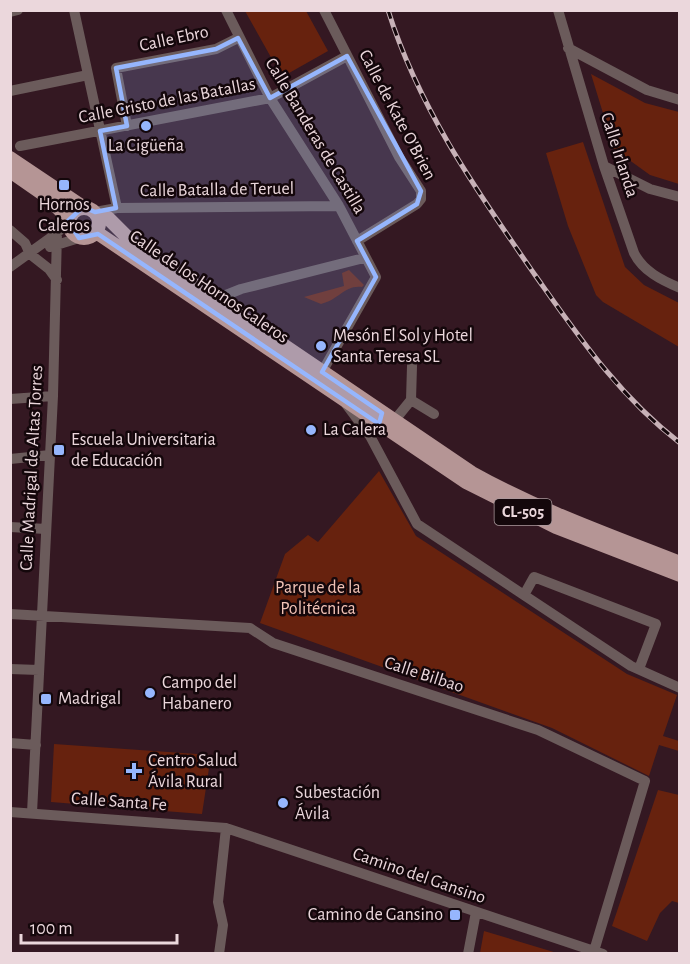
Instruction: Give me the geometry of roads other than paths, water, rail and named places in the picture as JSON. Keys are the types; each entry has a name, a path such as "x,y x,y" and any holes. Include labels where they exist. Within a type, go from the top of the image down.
{"main road":[{"name":"Calle de los Hornos Caleros","path":"15,152 92,212 108,218 133,243 322,372 466,482 503,503 556,527 680,575"},
{"path":"10,171 46,196 69,218 73,234 86,238 96,232 99,224 92,212 69,218"},
{"name":"Calle de los Hornos Caleros","path":"96,232 343,400 385,419 508,493 680,563"}],"street":[{"path":"10,12 18,10"},
{"path":"74,10 117,208"},
{"name":"Calle Banderas de Castilla","path":"226,10 270,98 339,206 364,258 376,277 322,372"},
{"name":"Calle de Kate O'Brien","path":"324,10 399,157 421,191 421,199 417,204 357,241"},
{"name":"Calle Irlanda","path":"558,10 604,166 638,261 652,274 680,288"},
{"name":"Calle Ebro","path":"127,126 116,68 216,49 238,38"},
{"path":"568,48 647,90 680,100"},
{"name":"Calle Cristo de las Batallas","path":"15,152 100,131 270,98 347,56"},
{"path":"10,91 88,75"},
{"path":"604,166 650,189 680,197"},
{"name":"Calle Batalla de Teruel","path":"92,212 117,208 339,206"},
{"path":"10,267 57,233 69,218"},
{"path":"10,230 25,243 30,254 50,269 57,280"},
{"name":"Calle Madrigal de Altas Torres","path":"32,813 53,396 57,233"},
{"path":"30,254 80,238"},
{"path":"216,299 241,289 364,258"},
{"path":"411,400 412,366"},
{"path":"10,399 53,396"},
{"path":"343,400 370,436 417,524 639,669 680,688"},
{"path":"370,436 385,419 411,400"},
{"path":"411,400 434,414"},
{"path":"10,459 50,455"},
{"path":"10,527 46,529"},
{"path":"524,595 534,577 656,624 639,669"},
{"name":"Calle Bilbao","path":"10,614 250,628 273,643 538,730 645,781 598,952"},
{"path":"10,669 39,670"},
{"path":"10,743 36,744"},
{"name":"Calle Santa Fe","path":"10,812 226,828"},
{"path":"219,954 223,925 218,902 226,828"},
{"name":"Camino del Gansino","path":"226,828 598,952"},
{"path":"468,954 476,912"}],"railway":[{"path":"388,10 401,46 433,115 492,212 551,298 601,365 638,406 680,443"}],"place":[{"name":"La Cigüeña","path":"146,126"},
{"name":"Hornos Caleros","path":"64,185"},
{"name":"Mesón El Sol y Hotel Santa Teresa SL","path":"321,346"},
{"name":"La Calera","path":"311,430"},
{"name":"Escuela Universitaria de Educación","path":"59,450"},
{"name":"Campo del Habanero","path":"150,693"},
{"name":"Madrigal","path":"46,699"},
{"name":"Centro Salud Ávila Rural","path":"134,771"},
{"name":"Subestación Ávila","path":"283,803"},
{"name":"Camino de Gansino","path":"455,915"}],"park label":[{"name":"Parque de la Politécnica","path":"318,598"}]}
